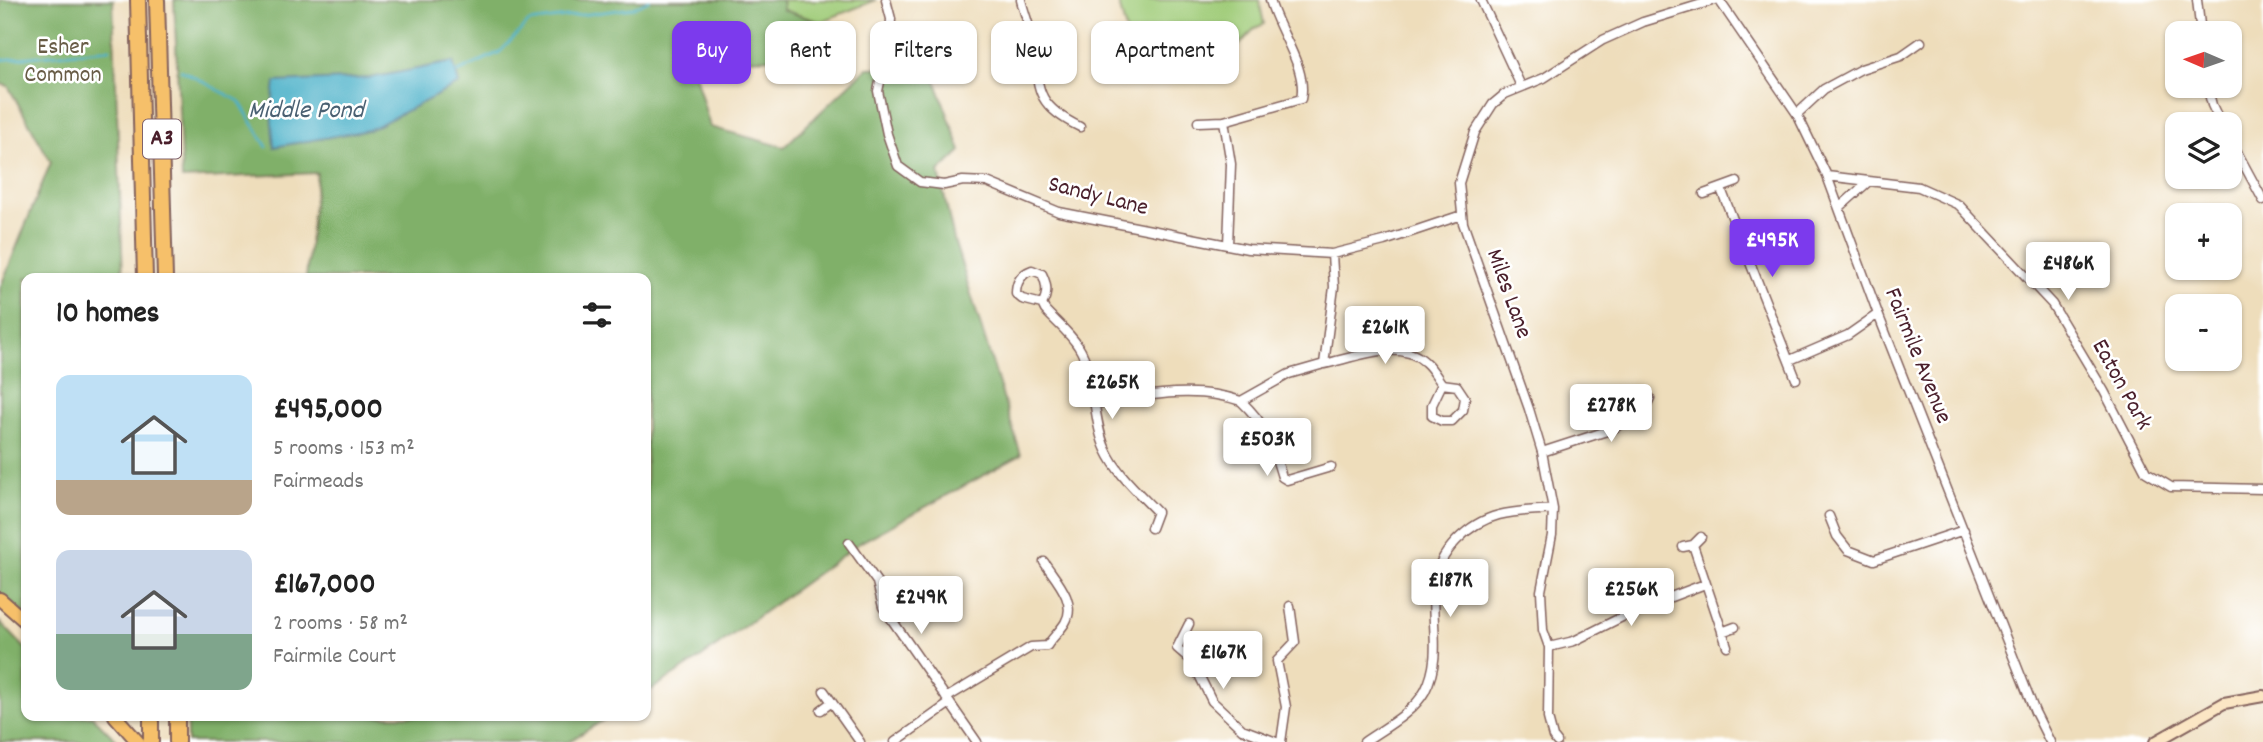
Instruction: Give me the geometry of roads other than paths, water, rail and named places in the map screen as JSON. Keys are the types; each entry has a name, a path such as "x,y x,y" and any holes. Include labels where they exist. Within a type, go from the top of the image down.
{"highway":[{"name":"A3","path":"138,0 145,273"},
{"name":"A3","path":"157,0 165,273"},
{"path":"151,721 151,742"},
{"path":"177,721 177,742"}],"main road":[{"path":"0,599 21,618"},
{"path":"120,721 138,742"}],"street":[{"name":"Sandy Lane","path":"886,0 891,19 890,36 878,92 887,134 898,166 920,182 944,185 963,181 987,182 1059,212 1248,249 1332,254 1384,241 1462,215"},
{"path":"1021,0 1033,46 1037,84 1045,102 1059,117 1080,127"},
{"path":"1198,122 1224,121 1301,99 1303,90 1292,51 1275,17 1270,0"},
{"path":"1481,0 1521,86"},
{"name":"Miles Lane","path":"1557,742 1548,718 1549,648 1543,630 1541,591 1552,535 1553,509 1542,452 1462,215 1459,183 1475,132 1493,104 1505,94 1544,78 1603,40 1643,22 1717,0"},
{"name":"Fairmile Avenue","path":"1717,0 1797,114 1827,176 1878,314 2035,712 2050,742"},
{"path":"2197,0 2200,21"},
{"path":"1797,114 1824,89 1861,69 1901,55 1920,42"},
{"path":"1224,121 1231,164 1228,245"},
{"path":"2242,161 2263,200"},
{"name":"Eaton Park","path":"1827,176 1919,187 1959,205 2052,304 2104,391 2146,472 2171,487 2263,489"},
{"path":"1839,208 1869,181"},
{"path":"1704,194 1737,182"},
{"path":"1721,189 1797,379"},
{"path":"1324,364 1334,287 1332,254"},
{"path":"1042,304 1022,299 1016,294 1020,278 1032,270 1042,274 1045,280 1046,292 1042,304 1045,310 1079,347 1101,437 1111,460 1157,512 1151,528"},
{"path":"1790,360 1848,334 1878,314"},
{"path":"1241,401 1289,374 1389,351 1407,351 1424,361 1442,384 1457,386 1465,398 1463,410 1452,421 1442,421 1432,416 1432,405 1442,384"},
{"path":"1095,404 1145,396 1222,394 1241,401 1256,415 1268,432 1282,477 1287,480 1331,467"},
{"path":"1542,452 1613,429 1645,408 1650,398"},
{"path":"1364,742 1408,711 1424,692 1435,663 1434,586 1440,565 1452,544 1476,524 1500,514 1553,509"},
{"path":"1829,516 1837,536 1848,550 1874,560 1964,530"},
{"path":"1683,547 1693,545 1701,537"},
{"path":"849,543 877,582 883,607 977,742"},
{"path":"1693,545 1727,646"},
{"path":"895,742 948,701 1031,647 1047,646 1066,622 1069,611 1066,595 1044,562"},
{"path":"1549,648 1574,641 1634,611 1705,584"},
{"path":"1189,624 1177,648 1192,662 1212,701 1242,729 1279,742 1286,707 1277,661 1295,642 1290,606"},
{"path":"1722,632 1735,627"},
{"path":"824,691 860,742"},
{"path":"2155,742 2224,703 2263,696"},
{"path":"821,710 832,702"}],"water":[{"name":"Middle Pond","path":"453,62 459,84 369,130 274,147 271,113 275,82 370,78"}],"waterway":[{"path":"456,73 500,52 529,22 633,8 649,0"},
{"path":"0,60 110,49"},
{"path":"181,70 239,101 267,147"}],"park label":[{"name":"Esher Common","path":"63,62"}]}
